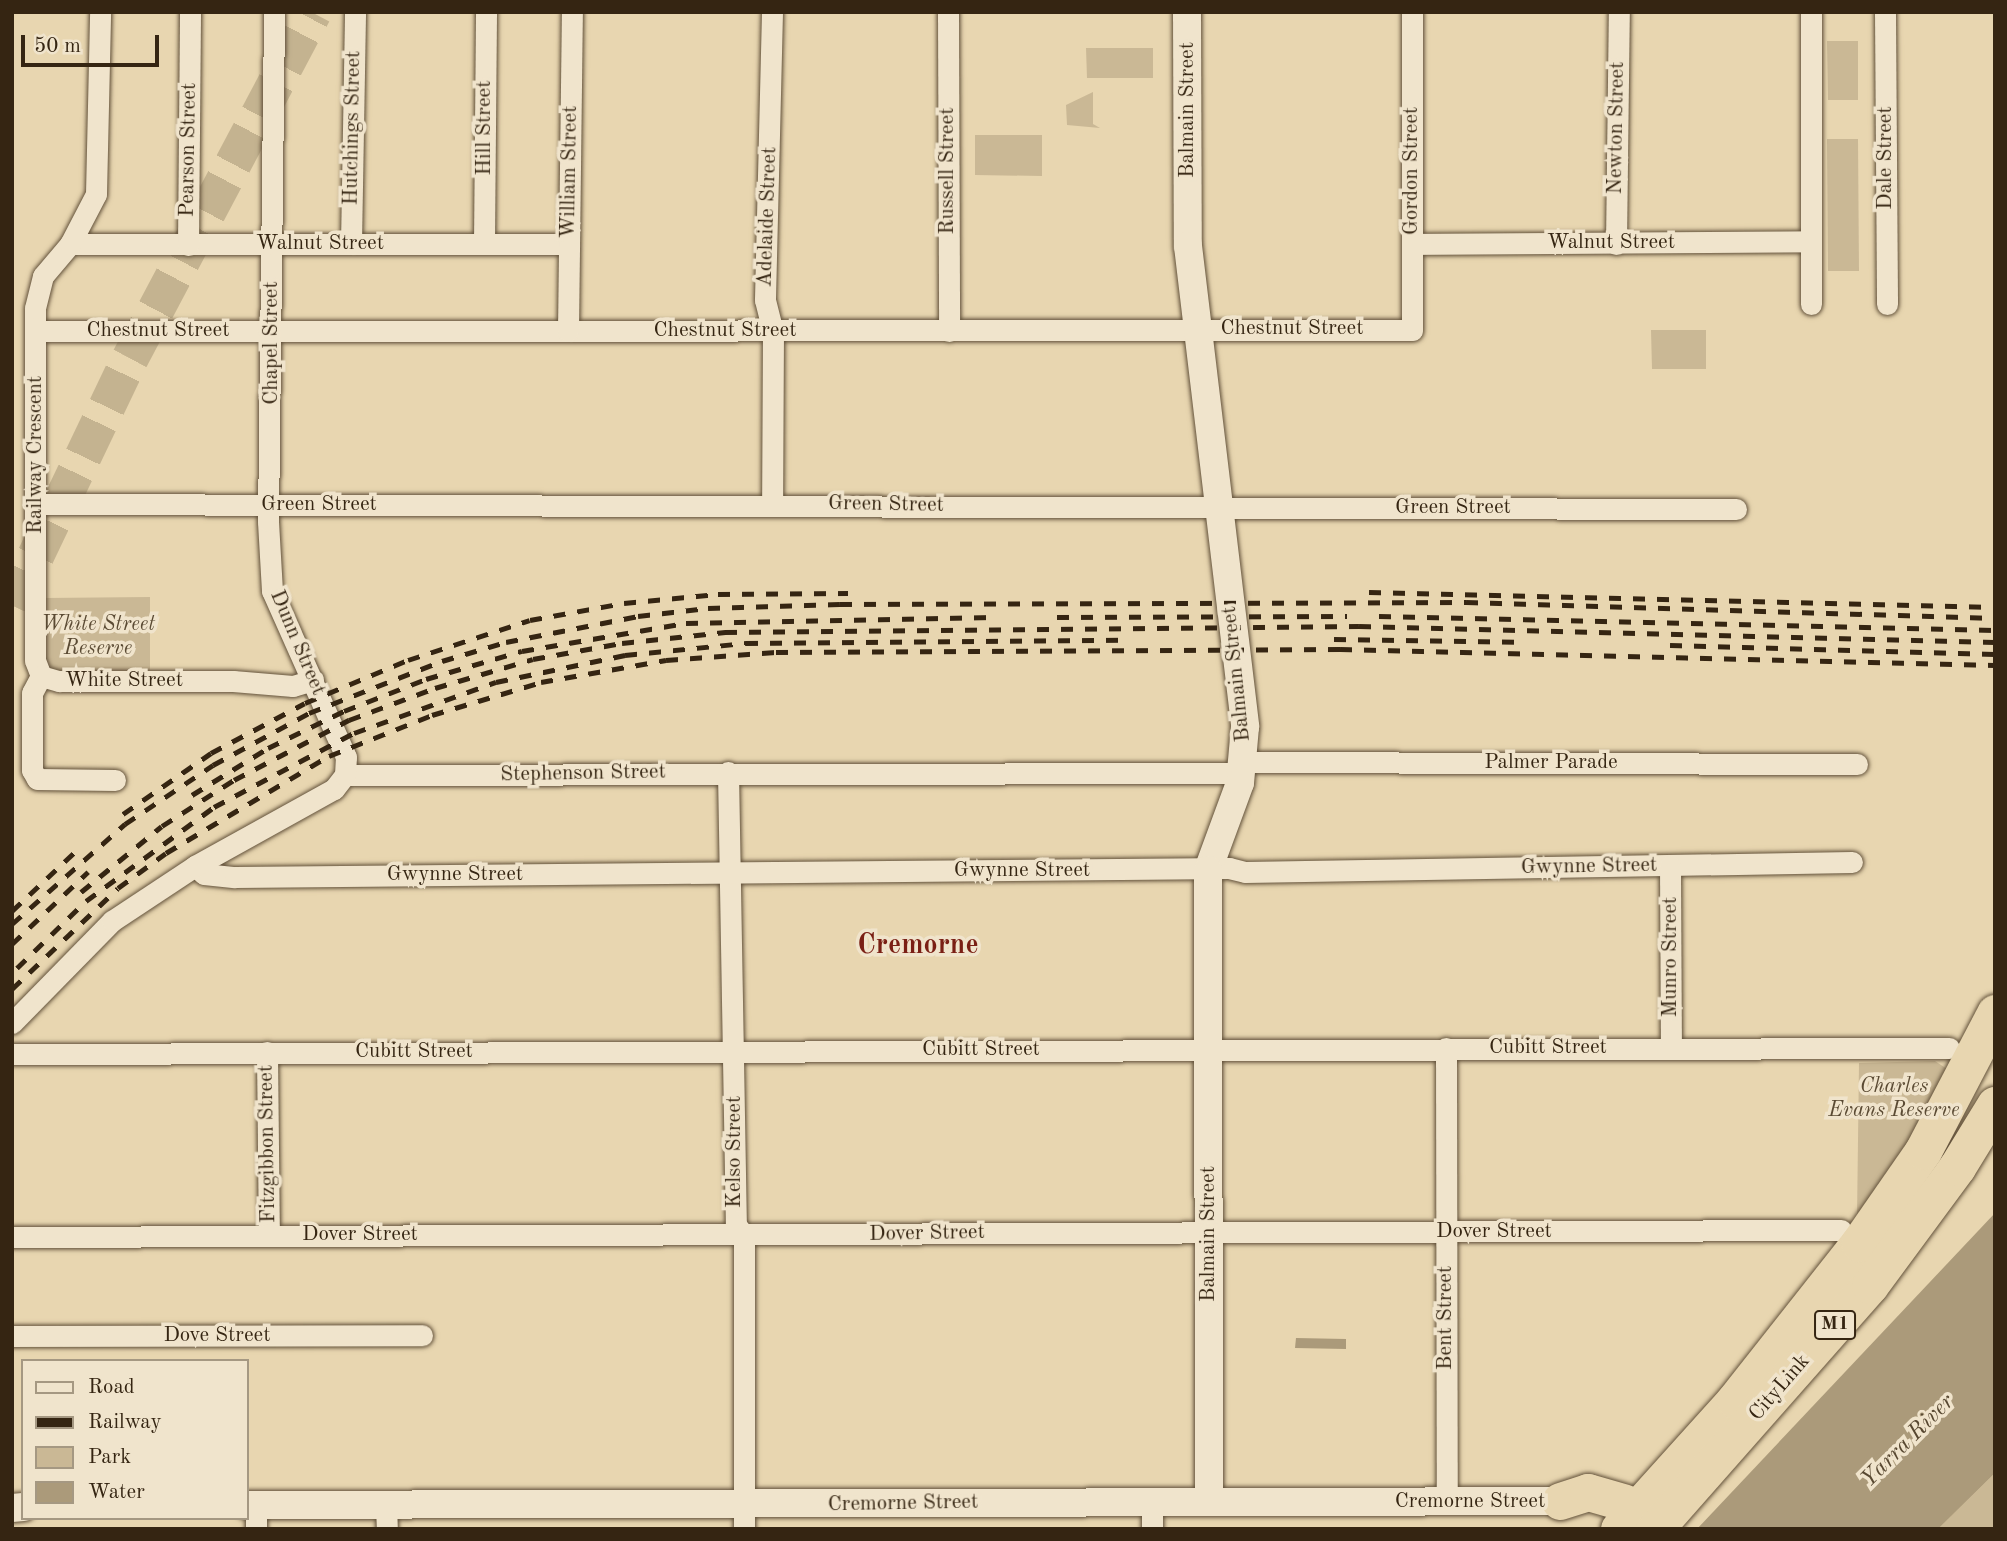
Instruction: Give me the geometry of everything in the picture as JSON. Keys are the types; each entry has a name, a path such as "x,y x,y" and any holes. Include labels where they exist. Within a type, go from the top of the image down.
{"highway":[{"name":"M1","path":"1621,1515 1817,1295 1923,1151 1995,1013"},
{"name":"CityLink","path":"1655,1529 1870,1285 1942,1189 1995,1105"},
{"path":"1560,1501 1588,1492 1621,1515 1598,1529"}],"street":[{"name":"Railway Crescent","path":"41,676 35,660 35,309 43,276 70,244 92,205 98,181 100,12"},
{"name":"Pearson Street","path":"188,245 190,12"},
{"name":"Chapel Street","path":"271,505 274,12"},
{"name":"Hutchings Street","path":"351,244 355,12"},
{"name":"Hill Street","path":"485,243 486,12"},
{"name":"William Street","path":"568,331 572,12"},
{"name":"Adelaide Street","path":"772,12 765,300 773,331 772,504"},
{"name":"Russell Street","path":"948,12 949,331"},
{"name":"Balmain Street","path":"1187,12 1188,246 1245,727 1243,767 1208,870 1209,1500"},
{"name":"Gordon Street","path":"1412,12 1412,330"},
{"name":"Newton Street","path":"1616,244 1619,12"},
{"path":"1811,12 1811,304"},
{"name":"Dale Street","path":"1885,12 1887,304"},
{"name":"Walnut Street","path":"1412,244 1811,241"},
{"name":"Walnut Street","path":"70,244 569,244"},
{"name":"Chestnut Street","path":"37,331 1412,330"},
{"name":"Green Street","path":"36,504 772,504 1736,509"},
{"name":"Dunn Street","path":"271,505 272,591 346,757 345,775"},
{"name":"White Street","path":"115,780 37,779 32,770 32,693 41,676 59,681 233,681 293,686 313,680"},
{"name":"Palmer Parade","path":"1243,767 1857,764"},
{"name":"Stephenson Street","path":"345,775 1243,767"},
{"name":"Kelso Street","path":"728,772 736,1225 744,1235 744,1517"},
{"path":"12,1023 86,943 195,866 334,789 345,775"},
{"name":"Gwynne Street","path":"195,866 204,874 235,877 1670,866 1852,862"},
{"name":"Munro Street","path":"1670,866 1671,1048"},
{"name":"Bent Street","path":"1446,1048 1447,1503"},
{"name":"Cubitt Street","path":"12,1054 1949,1048"},
{"name":"Fitzgibbon Street","path":"267,1052 269,1236"},
{"name":"Dover Street","path":"12,1237 1841,1230"},
{"name":"Dove Street","path":"12,1336 422,1335"},
{"path":"1152,1501 1152,1529"},
{"name":"Cremorne Street","path":"253,1513 744,1517 1152,1501 1560,1501"}],"green space":[{"path":"1827,41 1858,41 1858,100 1828,100"},
{"path":"1086,48 1153,48 1153,78 1087,78"},
{"path":"1093,92 1093,124 1100,128 1067,125 1066,105"},
{"path":"975,135 1042,135 1042,176 975,175"},
{"path":"1827,139 1858,139 1859,271 1828,271"},
{"path":"1651,330 1706,330 1706,369 1652,369"},
{"name":"White Street Reserve","path":"150,597 150,677 45,678 45,598"},
{"name":"Charles Evans Reserve","path":"1935,1061 1947,1069 1912,1137 1857,1217 1859,1063"},
{"path":"1995,1473 1995,1529 1938,1529"}],"water":[{"name":"Yarra River","path":"1995,1213 1995,1473 1938,1529 1697,1529"},
{"path":"1296,1338 1346,1339 1346,1349 1295,1348"}],"tunnel":[{"path":"12,605 130,358 313,12"}],"railway":[{"path":"1369,592 1995,607"},
{"path":"123,814 211,753 305,703 408,660 530,620 624,603 718,594 848,593"},
{"path":"12,924 125,824 213,765 309,713 442,661 506,642 638,616 708,608 840,604 1466,602 1995,618"},
{"path":"1057,617 1347,616"},
{"path":"1379,616 1995,630"},
{"path":"192,795 268,748 344,711 426,679 522,651 686,623 994,617"},
{"path":"81,892 162,826 234,780 349,720 435,688 533,659 622,643 725,632 1359,626 1995,642"},
{"path":"1334,639 1516,642"},
{"path":"17,968 86,901 214,807 354,733 496,682 625,655 746,643 1124,640"},
{"path":"1670,645 1995,654"},
{"path":"12,989 118,888 166,853 329,756 432,715 541,682 666,660 776,652 1340,649 1995,665"},
{"path":"12,911 76,851"},
{"path":"12,944 88,872"}],"district":[{"name":"Cremorne","path":"918,946"}]}
